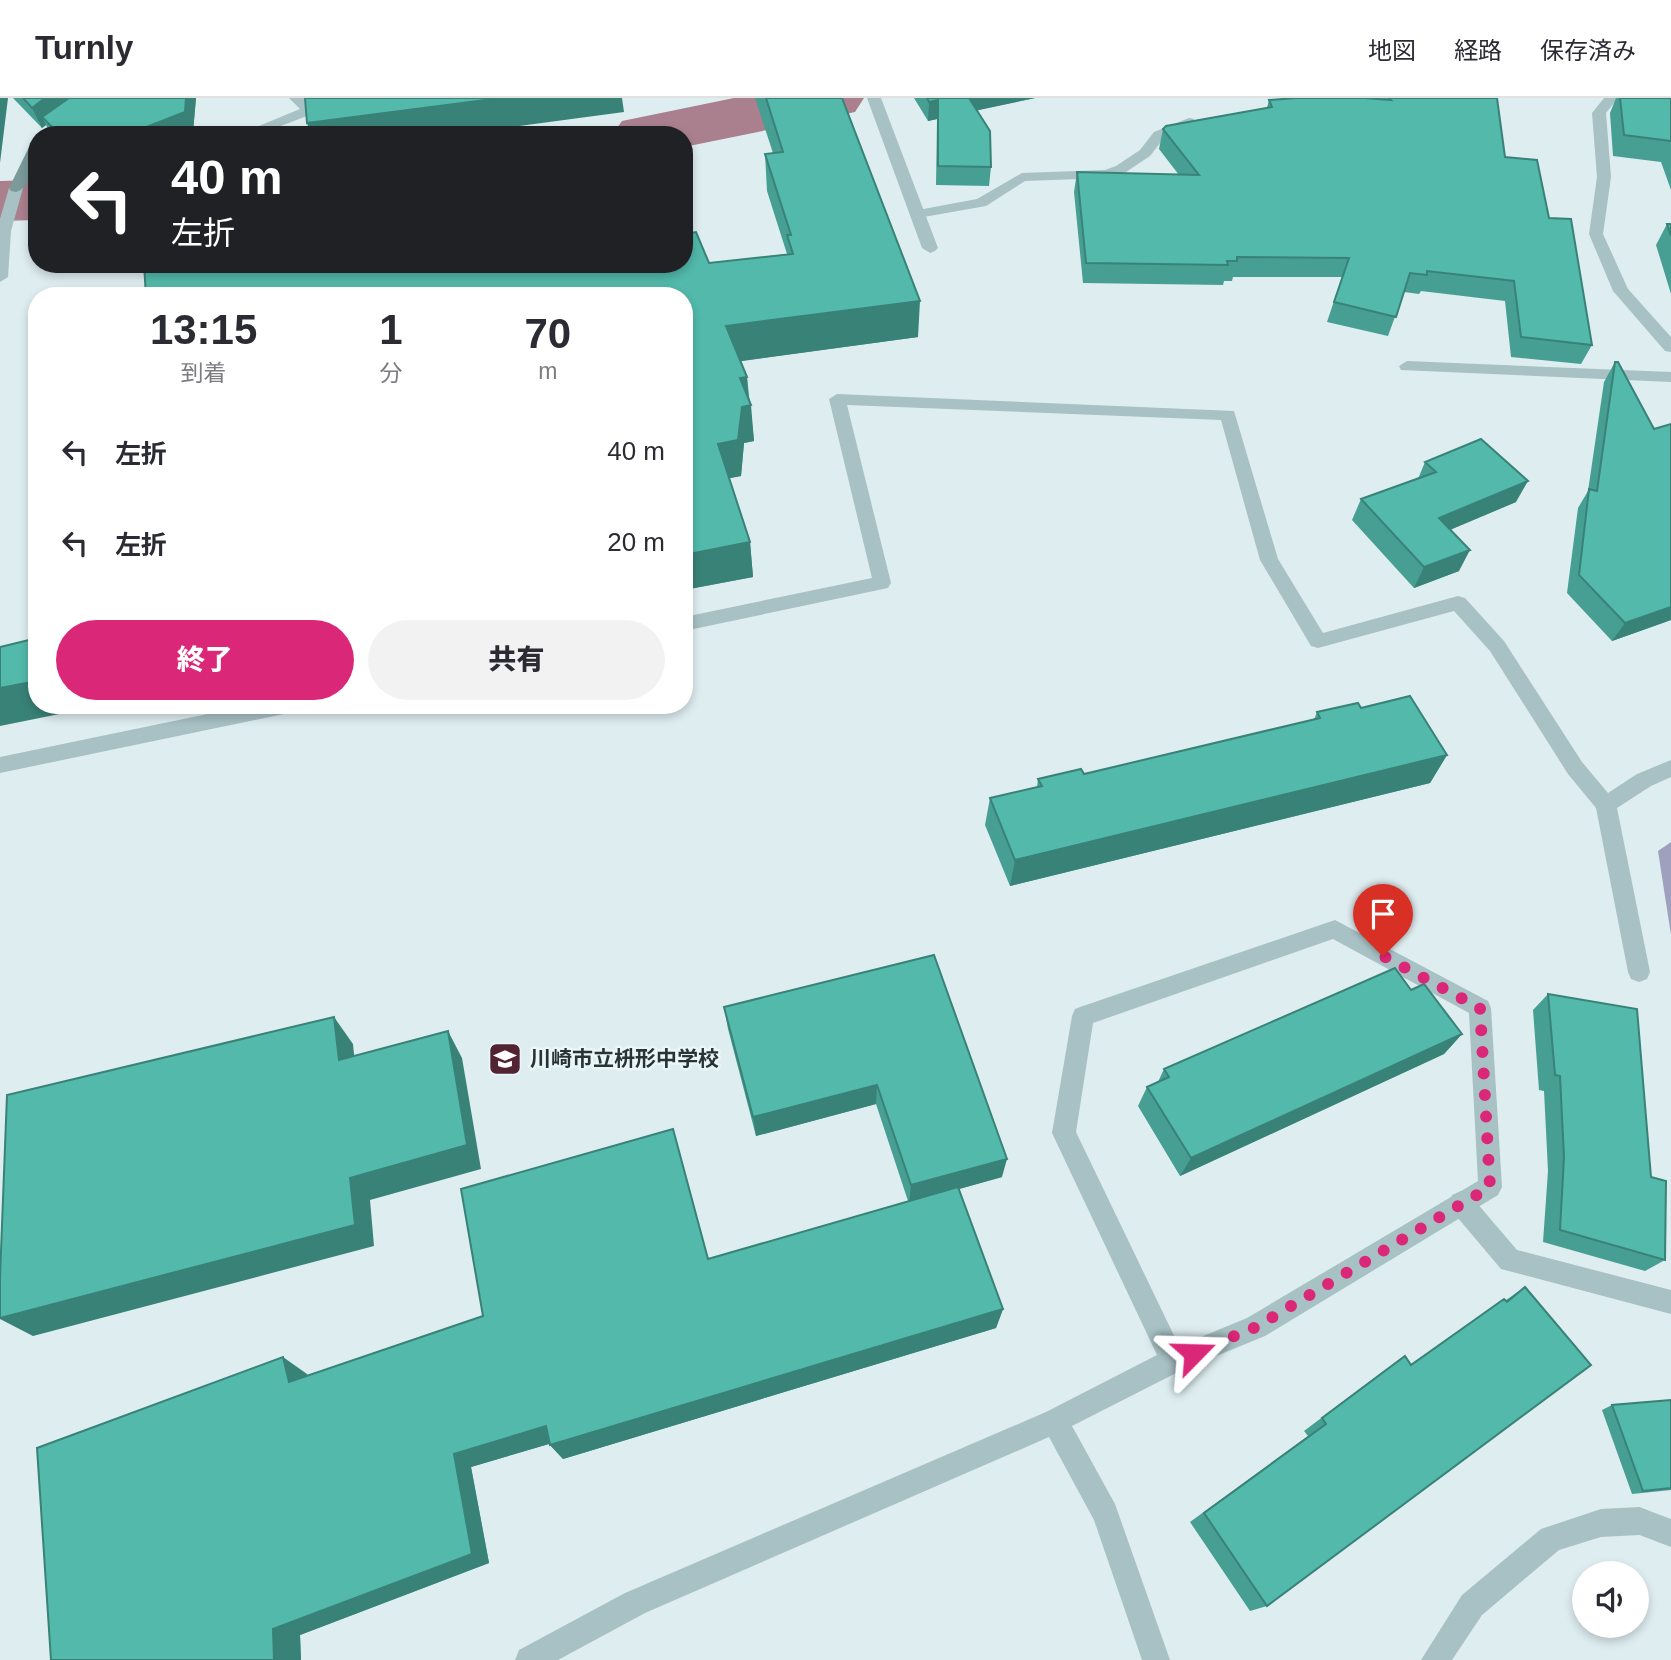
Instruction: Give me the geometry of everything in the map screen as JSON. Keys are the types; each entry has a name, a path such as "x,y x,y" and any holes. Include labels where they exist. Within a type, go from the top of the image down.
{"street":[{"path":"74,98 88,106"},
{"path":"57,126 75,111 108,98"},
{"path":"296,98 317,117 343,113"},
{"path":"1611,98 1599,113 1604,177 1596,234 1621,291 1671,347"},
{"path":"875,100 930,248"},
{"path":"268,126 310,110"},
{"path":"918,214 981,203 1022,177 1106,174 1121,169 1145,153 1159,135 1179,124 1202,119"},
{"path":"0,277 8,210 28,163"},
{"path":"1408,366 1671,377"},
{"path":"693,622 882,583 837,399 1228,415 1269,560 1318,641 1458,603 1497,646 1575,768 1606,805 1639,972"},
{"path":"0,765 246,714"},
{"path":"1606,805 1644,780 1671,768"},
{"path":"529,1660 635,1603 1055,1421 1173,1361 1256,1327 1490,1187 1480,1008 1335,929 1083,1016 1064,1133 1173,1361"},
{"path":"1461,1203 1510,1260 1671,1302"},
{"path":"1055,1421 1105,1514 1156,1660"},
{"path":"1435,1660 1472,1605 1551,1539 1601,1523 1639,1521 1671,1533"}],"shaded area":[{"path":"1671,842 1671,935 1658,851"}],"building":[{"path":"23,98 45,98 32,108"},
{"path":"69,98 186,98 185,112 149,126 51,126 42,117"},
{"path":"305,98 501,98 307,123"},
{"path":"766,98 842,98 920,301 726,326 747,377 740,378 751,405 742,407 738,440 718,444 750,542 693,553 693,287 145,287 145,273 693,273 693,232 696,232 709,263 793,254 787,235 791,235 765,154 783,152"},
{"path":"927,98 969,98 990,131 991,167 938,166 938,100 929,102"},
{"path":"1497,98 1505,157 1537,160 1549,218 1571,219 1592,345 1521,337 1514,281 1427,271 1427,275 1410,273 1396,317 1334,302 1349,258 1237,257 1237,261 1227,261 1228,265 1086,263 1077,172 1199,175 1163,129 1166,126 1272,107 1269,100"},
{"path":"1620,98 1671,98 1671,141 1624,135"},
{"path":"1615,362 1618,362 1654,429 1671,424 1671,607 1625,623 1579,575 1589,489 1597,491"},
{"path":"1481,439 1528,481 1439,518 1470,550 1424,567 1361,499 1436,472 1425,462"},
{"path":"28,640 28,683 0,688 0,647"},
{"path":"1410,696 1447,755 1015,860 990,798 1042,786 1038,779 1081,769 1084,774 1320,718 1317,712 1358,703 1361,708"},
{"path":"934,955 1007,1159 911,1185 877,1085 753,1117 724,1007"},
{"path":"1395,968 1411,990 1424,984 1462,1034 1191,1158 1147,1087 1169,1077 1164,1069"},
{"path":"1548,994 1637,1009 1651,1177 1666,1181 1665,1260 1560,1230 1564,1157 1560,1076 1555,1075"},
{"path":"334,1017 339,1060 448,1031 467,1145 350,1178 355,1225 0,1318 7,1095"},
{"path":"673,1129 708,1259 958,1187 1003,1309 550,1445 546,1426 454,1454 472,1554 273,1629 274,1660 51,1660 37,1448 283,1357 289,1382 483,1316 461,1189"},
{"path":"1525,1287 1591,1365 1267,1606 1204,1513 1326,1424 1322,1418 1405,1356 1411,1365 1504,1299 1507,1302"},
{"path":"1671,1400 1671,1488 1643,1491 1612,1405"}],"waterway":[{"path":"690,126 832,98"},
{"path":"0,201 28,200"}],"place":[{"name":"川崎市立枡形中学校","path":"505,1059"}],"route":[{"path":"1194,1353 1256,1327 1490,1187 1480,1008 1383,956"}]}
